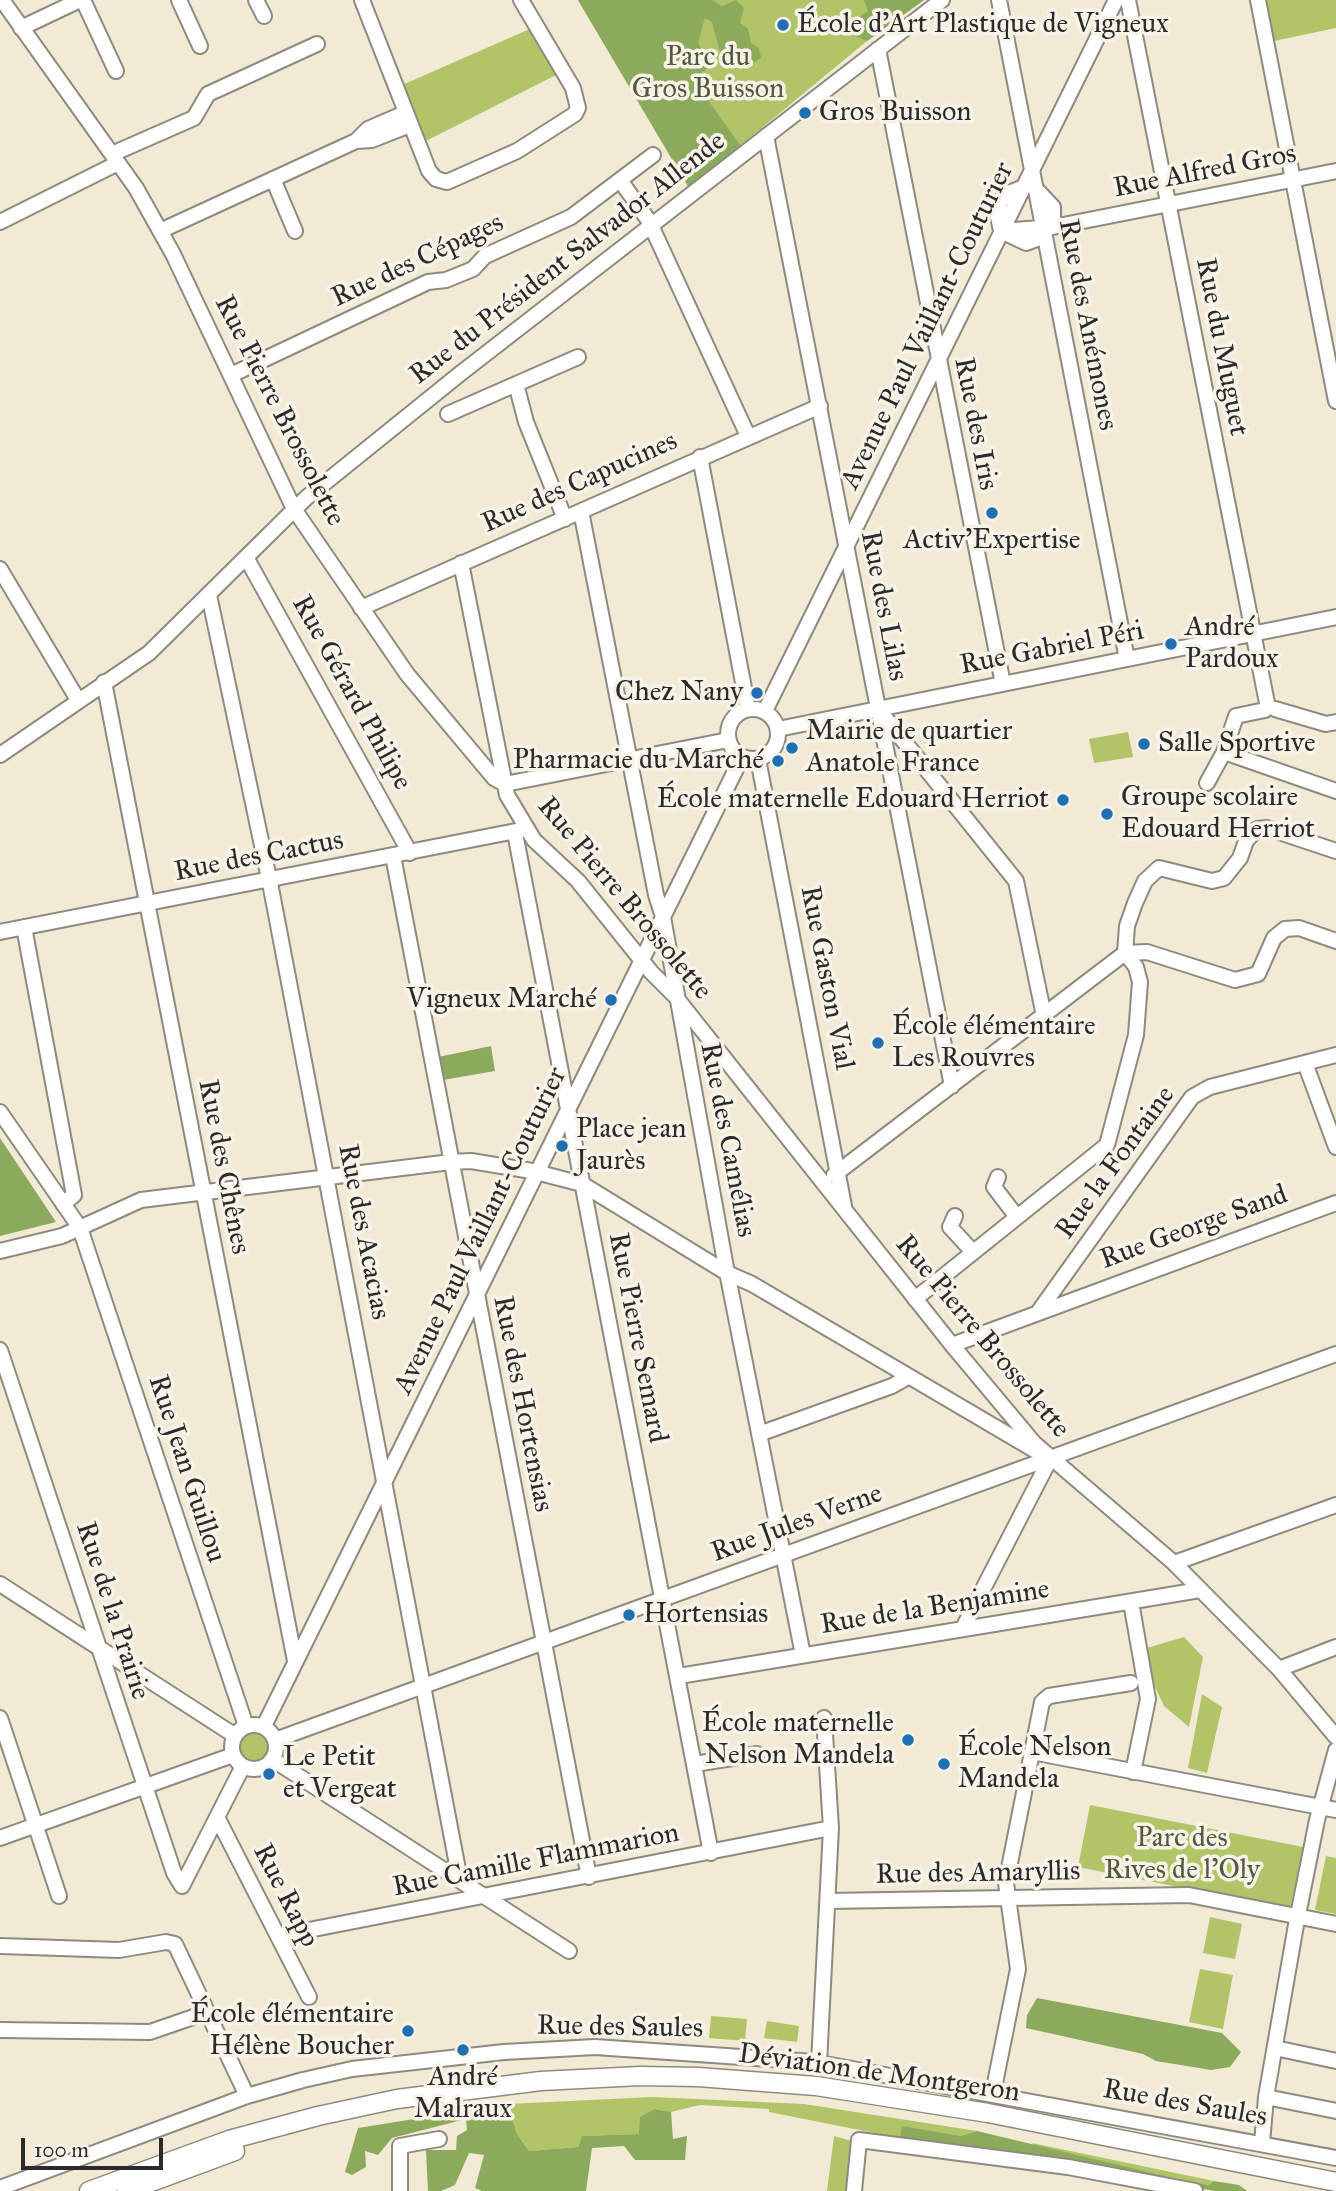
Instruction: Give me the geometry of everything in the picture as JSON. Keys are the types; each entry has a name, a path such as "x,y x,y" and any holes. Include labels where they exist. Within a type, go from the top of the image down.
{"main road":[{"name":"Déviation de Montgeron","path":"89,2191 229,2140 318,2116 397,2099 529,2082 640,2076 816,2085 988,2113 1336,2182"},
{"name":"Déviation de Montgeron","path":"127,2191 235,2151 320,2127 398,2111 538,2092 641,2088 814,2097 986,2124 1322,2191"}],"street":[{"name":"Rue Pierre Brossolette","path":"2,0 115,158 160,230 294,509 407,674 494,778 505,784 520,830 578,881 676,996 952,1345 1050,1459 1174,1563 1279,1669 1336,1737"},
{"path":"21,27 82,0 116,71"},
{"path":"179,0 200,46"},
{"path":"257,0 264,16"},
{"path":"362,0 429,171 436,179 446,181 517,151 575,114 578,100 573,88 521,0"},
{"name":"Rue du Président Salvador Allende","path":"0,755 149,653 247,559 294,509 651,225 942,0"},
{"path":"999,0 1032,172"},
{"name":"Avenue Paul Vaillant-Couturier","path":"765,711 1001,232 1030,188 1032,172 1115,0"},
{"name":"Rue du Muguet","path":"1128,0 1252,634 1269,707"},
{"path":"1258,0 1336,401"},
{"path":"0,222 194,118 208,94 317,44"},
{"name":"Rue des Iris","path":"878,49 1003,684"},
{"path":"160,230 356,141 372,139 408,119"},
{"name":"Rue des Lilas","path":"766,136 952,1086"},
{"name":"Rue des Cépages","path":"231,375 428,282 446,280 473,269 485,257 571,217 653,155"},
{"name":"Rue Alfred Gros","path":"1001,232 1026,243 1047,230 1336,172"},
{"path":"273,179 295,231"},
{"path":"620,180 651,225 748,436"},
{"name":"Rue des Anémones","path":"1030,188 1043,193 1052,207 1047,230 1127,659"},
{"path":"448,414 578,357"},
{"path":"516,384 526,422 565,519"},
{"name":"Rue des Capucines","path":"361,608 820,406"},
{"path":"700,457 748,709"},
{"name":"Rue des Camélias","path":"581,511 663,917 727,1273 803,1655"},
{"name":"Rue Gérard Philipe","path":"247,559 410,853"},
{"path":"461,563 505,784 728,740"},
{"path":"0,569 78,700"},
{"name":"Rue des Acacias","path":"209,596 269,880 460,1880"},
{"name":"Rue Gabriel Péri","path":"778,729 1336,617"},
{"name":"Rue des Chênes","path":"104,682 295,1661"},
{"path":"1207,783 1224,752 1236,716 1269,707 1326,724 1336,722"},
{"path":"878,709 1016,881 1044,1016"},
{"path":"740,711 765,711 778,729 772,751 758,758 742,757 728,740 730,723 740,711"},
{"path":"883,734 890,730 899,732"},
{"path":"1224,752 1336,791"},
{"name":"Avenue Paul Vaillant-Couturier","path":"264,1726 742,757"},
{"name":"Rue Gaston Vial","path":"758,758 845,1207"},
{"path":"915,1299 1107,1145 1136,1035 1140,982 1136,967 1125,953 1127,926 1145,881 1159,869 1172,869 1212,881 1224,878 1240,858 1246,841 1256,829 1267,828 1336,851"},
{"name":"Rue des Cactus","path":"0,932 520,830"},
{"name":"Rue Pierre Semard","path":"520,830 582,1184 711,1853"},
{"name":"Rue des Hortensias","path":"393,856 589,1877"},
{"path":"24,927 74,1195 63,1204"},
{"path":"824,1182 1125,953 1147,952 1235,980 1258,974 1274,938 1285,929 1299,928 1336,941"},
{"path":"686,1052 684,1026 694,1019"},
{"name":"Rue la Fontaine","path":"1040,1311 1192,1097 1210,1087 1336,1055"},
{"path":"1306,1063 1336,1147"},
{"name":"Rue Jean Guillou","path":"0,1112 80,1228 240,1730"},
{"path":"0,1251 43,1241 80,1228 141,1200 451,1162 471,1161 537,1172 582,1184 727,1273 752,1284 1050,1459 963,1628"},
{"path":"998,1177 994,1187 1017,1217"},
{"name":"Rue George Sand","path":"952,1345 1336,1203"},
{"path":"955,1216 950,1227 974,1252"},
{"name":"Rue de la Prairie","path":"0,1350 144,1786 174,1873 182,1886 218,1819"},
{"name":"Rue Jules Verne","path":"275,1740 1336,1354"},
{"path":"759,1434 892,1386 908,1377"},
{"path":"999,1429 1009,1425 1011,1415"},
{"path":"1174,1563 1336,1505"},
{"path":"0,1584 99,1648 240,1730 264,1726 275,1740 272,1759 262,1767 243,1766 233,1755"},
{"name":"Rue de la Benjamine","path":"679,1676 1200,1590"},
{"path":"1131,1602 1147,1699 1133,1772"},
{"path":"1279,1669 1336,1647"},
{"path":"993,2093 1018,1969 1006,1883 1042,1702 1049,1696 1131,1683"},
{"path":"0,1718 59,1896"},
{"path":"819,2063 831,1829 824,1718"},
{"path":"233,1755 240,1730"},
{"path":"1262,2143 1266,2097 1298,1917 1329,1809 1336,1750"},
{"path":"1032,1752 1329,1809"},
{"path":"695,1764 757,1754"},
{"path":"0,1838 233,1755"},
{"path":"272,1759 569,1951"},
{"path":"218,1819 243,1766"},
{"name":"Rue Rapp","path":"218,1819 309,1997"},
{"name":"Rue Camille Flammarion","path":"278,1936 831,1829"},
{"name":"Rue des Amaryllis","path":"828,1901 1189,1895 1336,1924"},
{"path":"0,1946 119,1950 166,1942 175,1944 247,2096"},
{"path":"0,2029 150,2032 208,2012"},
{"name":"Rue des Saules","path":"0,2188 247,2096 352,2069 515,2052 595,2047 819,2063 1336,2158"},
{"path":"1275,2048 1336,2061"},
{"path":"1266,2097 1336,2111"},
{"path":"400,2191 400,2147 439,2139"},
{"path":"854,2191 859,2140 1068,2167 1195,2191"}],"green space":[{"name":"Parc du Gros Buisson","path":"578,0 924,0 867,41 689,188"},
{"path":"578,0 712,0 722,6 736,0 744,8 740,23 748,29 751,43 759,48 761,58 751,64 741,64 735,54 720,52 712,22 705,18 698,42 709,67 693,79 740,145 689,188"},
{"path":"864,0 924,0 867,41 855,36 858,18 868,11"},
{"path":"1266,0 1336,0 1336,28 1274,41"},
{"path":"532,28 558,74 424,142 402,85"},
{"path":"1128,732 1133,757 1094,763 1089,739"},
{"path":"491,1046 495,1071 443,1080 438,1057"},
{"path":"0,1138 56,1222 0,1236"},
{"path":"1184,1637 1203,1657 1189,1727 1164,1706 1150,1676 1147,1648"},
{"path":"1202,1694 1222,1707 1207,1773 1188,1768"},
{"path":"253,1732 259,1733 267,1741 267,1753 259,1761 253,1762 247,1761 239,1753 238,1747 239,1741 247,1733"},
{"name":"Parc des Rives de l'Oly","path":"1090,1805 1303,1847 1290,1909 1078,1867"},
{"path":"1326,1856 1336,1858 1336,1914 1315,1910"},
{"path":"1210,1917 1242,1924 1235,1959 1203,1953"},
{"path":"1200,1969 1233,1975 1223,2029 1189,2022"},
{"path":"1037,1998 1222,2033 1241,2052 1230,2067 1211,2070 1156,2061 1143,2054 1026,2028 1027,2015"},
{"path":"711,2016 747,2019 745,2041 709,2038"},
{"path":"767,2021 799,2026 797,2042 764,2038"},
{"path":"653,2097 804,2104 977,2131 961,2136 903,2127 900,2138 769,2112 769,2109 700,2105 671,2112 655,2109 640,2134 582,2136 578,2147 529,2151 517,2134 508,2104"},
{"path":"508,2104 517,2134 529,2151 578,2147 582,2136 639,2134 640,2117 655,2109 671,2112 673,2139 687,2136 685,2160 635,2160 624,2146 592,2148 586,2191 482,2191 475,2188 484,2155 469,2153 455,2185 441,2191 428,2191 426,2150 456,2150 457,2136 467,2130 466,2119 392,2138 378,2155 365,2151 366,2167 352,2175 345,2172 358,2128"},
{"path":"902,2126 961,2136 977,2131 1177,2179 1209,2185 1214,2181 1239,2185 1247,2191 1215,2191 972,2146 900,2138"},
{"path":"834,2136 852,2141 849,2191 827,2191"},
{"path":"1032,2143 1214,2181 1209,2185 1177,2179 1037,2148"}],"place":[{"name":"École d'Art Plastique de Vigneux","path":"783,25"},
{"name":"Gros Buisson","path":"805,113"},
{"name":"Activ'Expertise","path":"992,513"},
{"name":"André Pardoux","path":"1171,644"},
{"name":"Chez Nany","path":"757,693"},
{"name":"Salle Sportive","path":"1144,744"},
{"name":"Mairie de quartier Anatole France","path":"792,748"},
{"name":"Pharmacie du Marché","path":"778,761"},
{"name":"École maternelle Edouard Herriot","path":"1063,800"},
{"name":"Groupe scolaire Edouard Herriot","path":"1107,814"},
{"name":"Vigneux Marché","path":"611,1000"},
{"name":"École élémentaire Les Rouvres","path":"878,1043"},
{"name":"Place jean Jaurès","path":"562,1146"},
{"name":"Hortensias","path":"629,1615"},
{"name":"École maternelle Nelson Mandela","path":"908,1740"},
{"name":"École Nelson Mandela","path":"944,1764"},
{"name":"Le Petit et Vergeat","path":"269,1774"},
{"name":"École élémentaire Hélène Boucher","path":"408,2031"},
{"name":"André Malraux","path":"463,2050"}]}
